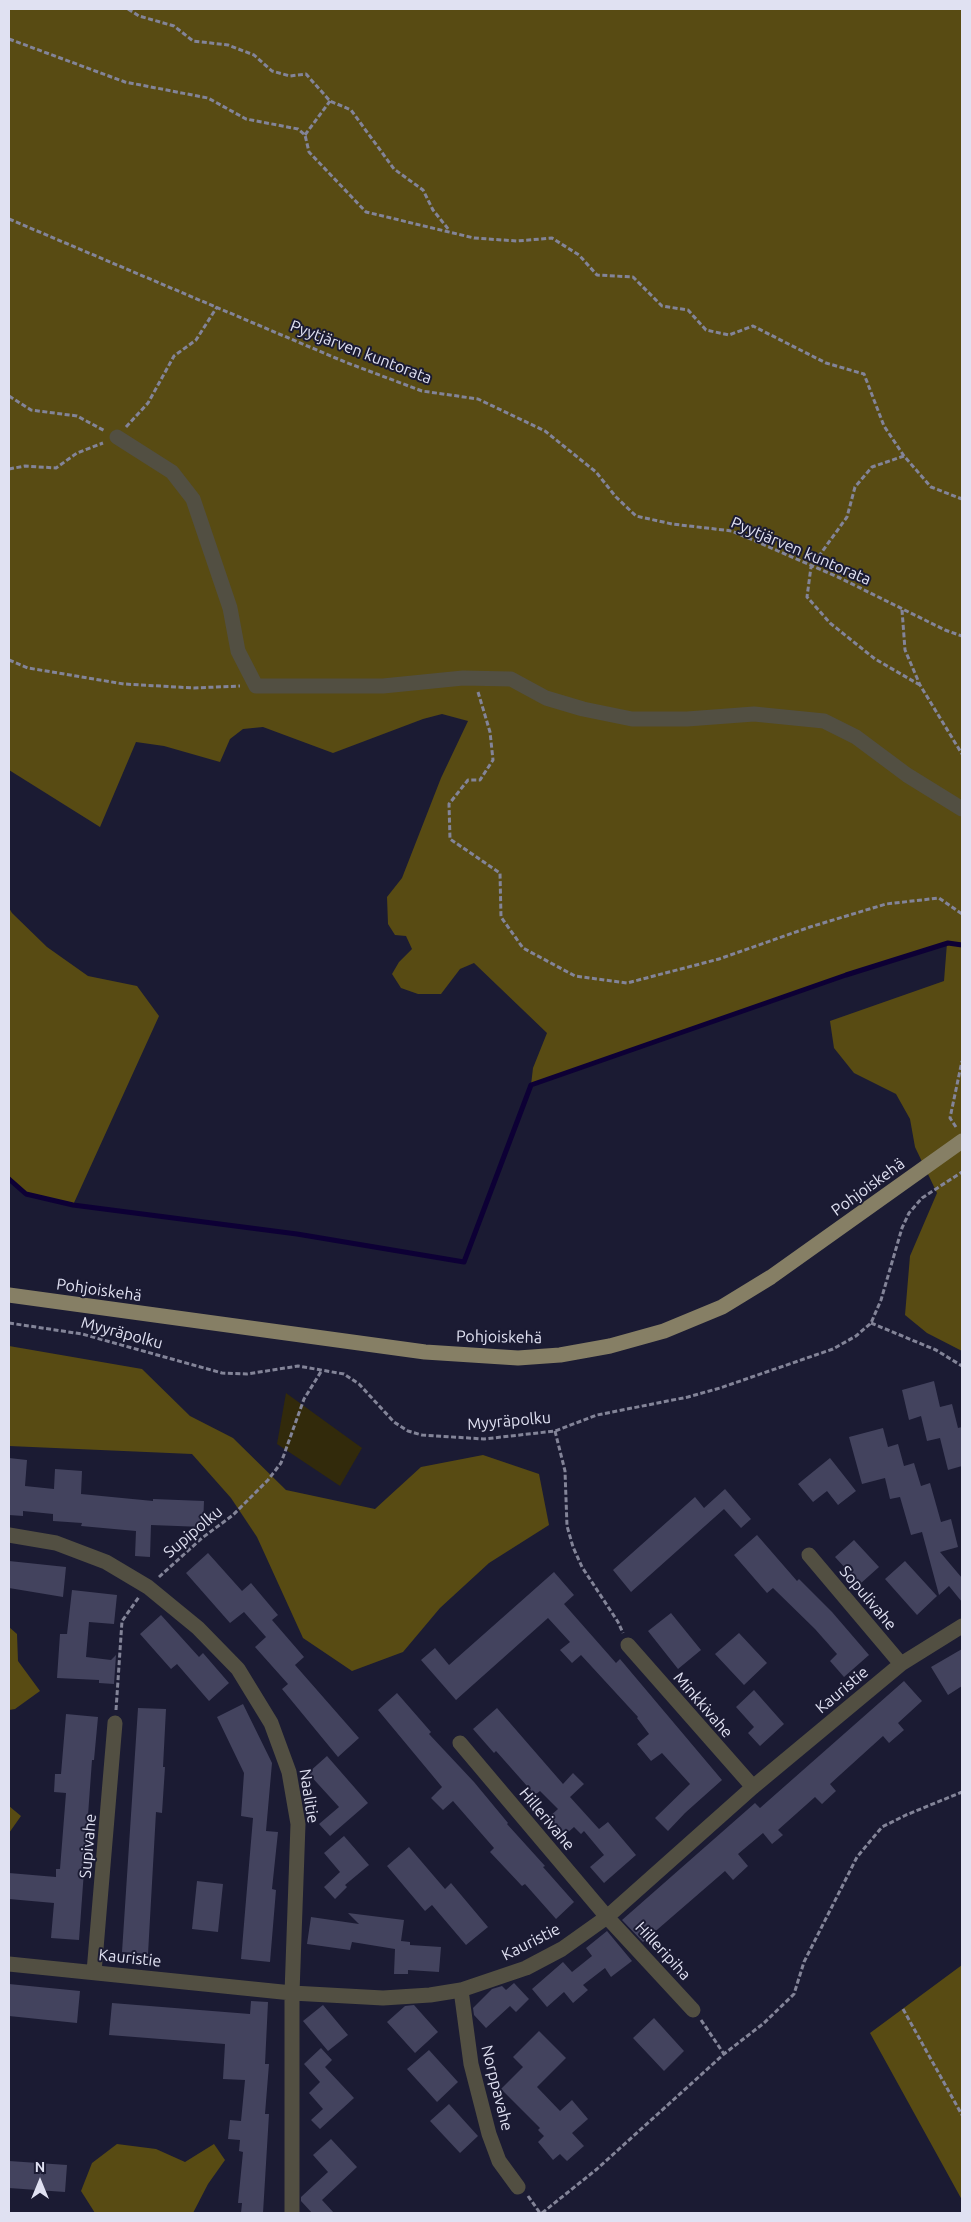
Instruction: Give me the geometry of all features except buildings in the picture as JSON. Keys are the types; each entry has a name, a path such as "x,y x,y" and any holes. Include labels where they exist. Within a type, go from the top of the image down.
{"main road":[{"name":"Pohjoiskehä","path":"9,1295 425,1352 518,1358 560,1355 610,1346 664,1331 722,1306 772,1277 960,1135"}],"street":[{"path":"117,438 172,472 192,499 230,608 238,651 256,686 383,686 474,678 511,679 546,698 583,709 632,719 687,719 754,714 824,722 856,738 907,775 962,809"},
{"name":"Naalitie","path":"9,1535 56,1543 106,1562 148,1587 198,1628 238,1669 271,1723 286,1764 298,1824 292,1993 292,2213"},
{"name":"Sopulivahe","path":"809,1555 901,1664"},
{"name":"Kauristie","path":"9,1964 292,1993 383,1998 430,1995 461,1990 526,1968 562,1949 607,1917 753,1787 901,1664 962,1626"},
{"name":"Minkkivahe","path":"628,1645 753,1787"},
{"name":"Supivahe","path":"94,1972 115,1724"},
{"name":"Hillerivahe","path":"460,1743 607,1917"},
{"name":"Hilleripiha","path":"607,1917 693,2010"},
{"name":"Norppavahe","path":"461,1990 471,2064 489,2134 499,2161 518,2187"}],"path":[{"path":"128,9 139,16 174,26 193,41 228,45 254,55 272,71 290,76 306,74 330,101 351,110 394,169 424,190 433,210 450,231"},
{"path":"9,38 125,82 208,98 246,119 298,129 305,135 309,152 366,212 474,238 517,241 552,238 579,256 597,275 633,277 662,306 688,310 706,330 729,335 753,326 826,363 864,374 884,426 904,456 931,486 962,499"},
{"path":"305,135 330,101"},
{"name":"Pyytjärven kuntorata","path":"9,219 345,362 422,391 478,399 545,431 596,472 616,497 636,516 672,524 732,531 840,578 902,610 962,636"},
{"path":"9,469 24,466 56,468 76,453 117,438 148,403 174,356 196,340 217,306"},
{"path":"9,396 31,410 77,416 117,438"},
{"path":"904,456 872,467 855,487 846,517 811,566 807,597 830,623 875,659 920,685"},
{"path":"902,610 905,650 920,685 962,754"},
{"path":"9,660 28,668 124,684 194,688 256,686"},
{"path":"474,678 490,732 493,760 480,780 468,780 449,804 450,839 500,873 501,917 523,948 575,976 627,983 719,959 810,927 886,904 939,898 962,914"},
{"path":"960,1135 950,1118 962,1061"},
{"path":"962,1172 922,1198 909,1213 902,1228 881,1300 871,1323 936,1350 962,1366"},
{"name":"Myyräpolku","path":"9,1323 82,1334 222,1373 247,1374 298,1366 344,1374 359,1384 394,1422 408,1432 422,1435 484,1439 555,1431 596,1415 688,1397 720,1388 833,1349 856,1336 871,1323"},
{"name":"Supipolku","path":"115,1724 122,1621 131,1606 148,1587 202,1538 233,1515 268,1480 281,1463 304,1399 322,1370"},
{"path":"555,1431 565,1471 567,1526 573,1547 582,1567 618,1622 628,1645"},
{"path":"518,2187 532,2200 541,2213 597,2169 724,2054 764,2023 794,1994 804,1962 857,1857 882,1827 962,1792"},
{"path":"903,2009 962,2115"},
{"path":"693,2010 713,2034 724,2054"}],"shaded area":[{"path":"9,9 962,9 962,1351 927,1333 905,1315 910,1256 937,1193 915,1147 910,1119 896,1094 854,1073 834,1048 830,1021 944,981 947,943 846,975 531,1085 533,1068 547,1033 474,963 460,969 441,994 418,994 401,988 392,974 399,962 412,949 406,936 395,935 388,924 387,897 402,878 441,778 468,721 442,714 423,719 333,753 263,727 243,729 230,739 220,762 164,746 136,742 100,827 9,770"},
{"path":"9,908 47,947 88,976 137,986 159,1016 73,1205 26,1194 9,1179"},
{"path":"9,1346 142,1369 190,1416 233,1438 286,1490 375,1509 421,1467 483,1455 539,1474 549,1525 489,1563 440,1608 403,1652 352,1671 303,1638 257,1537 231,1498 192,1454 9,1446"},
{"path":"286,1393 362,1448 340,1486 277,1444"},
{"path":"9,1627 17,1634 18,1661 40,1691 15,1709 9,1710"},
{"path":"9,1806 21,1816 9,1833"},
{"path":"962,1965 962,2200 870,2033"},
{"path":"117,2144 156,2149 185,2162 214,2144 225,2160 208,2184 193,2213 95,2213 81,2191 92,2163"}],"waterway":[{"path":"9,1179 26,1194 73,1205 297,1234 464,1262 531,1085 846,975 948,943 962,945"}]}
